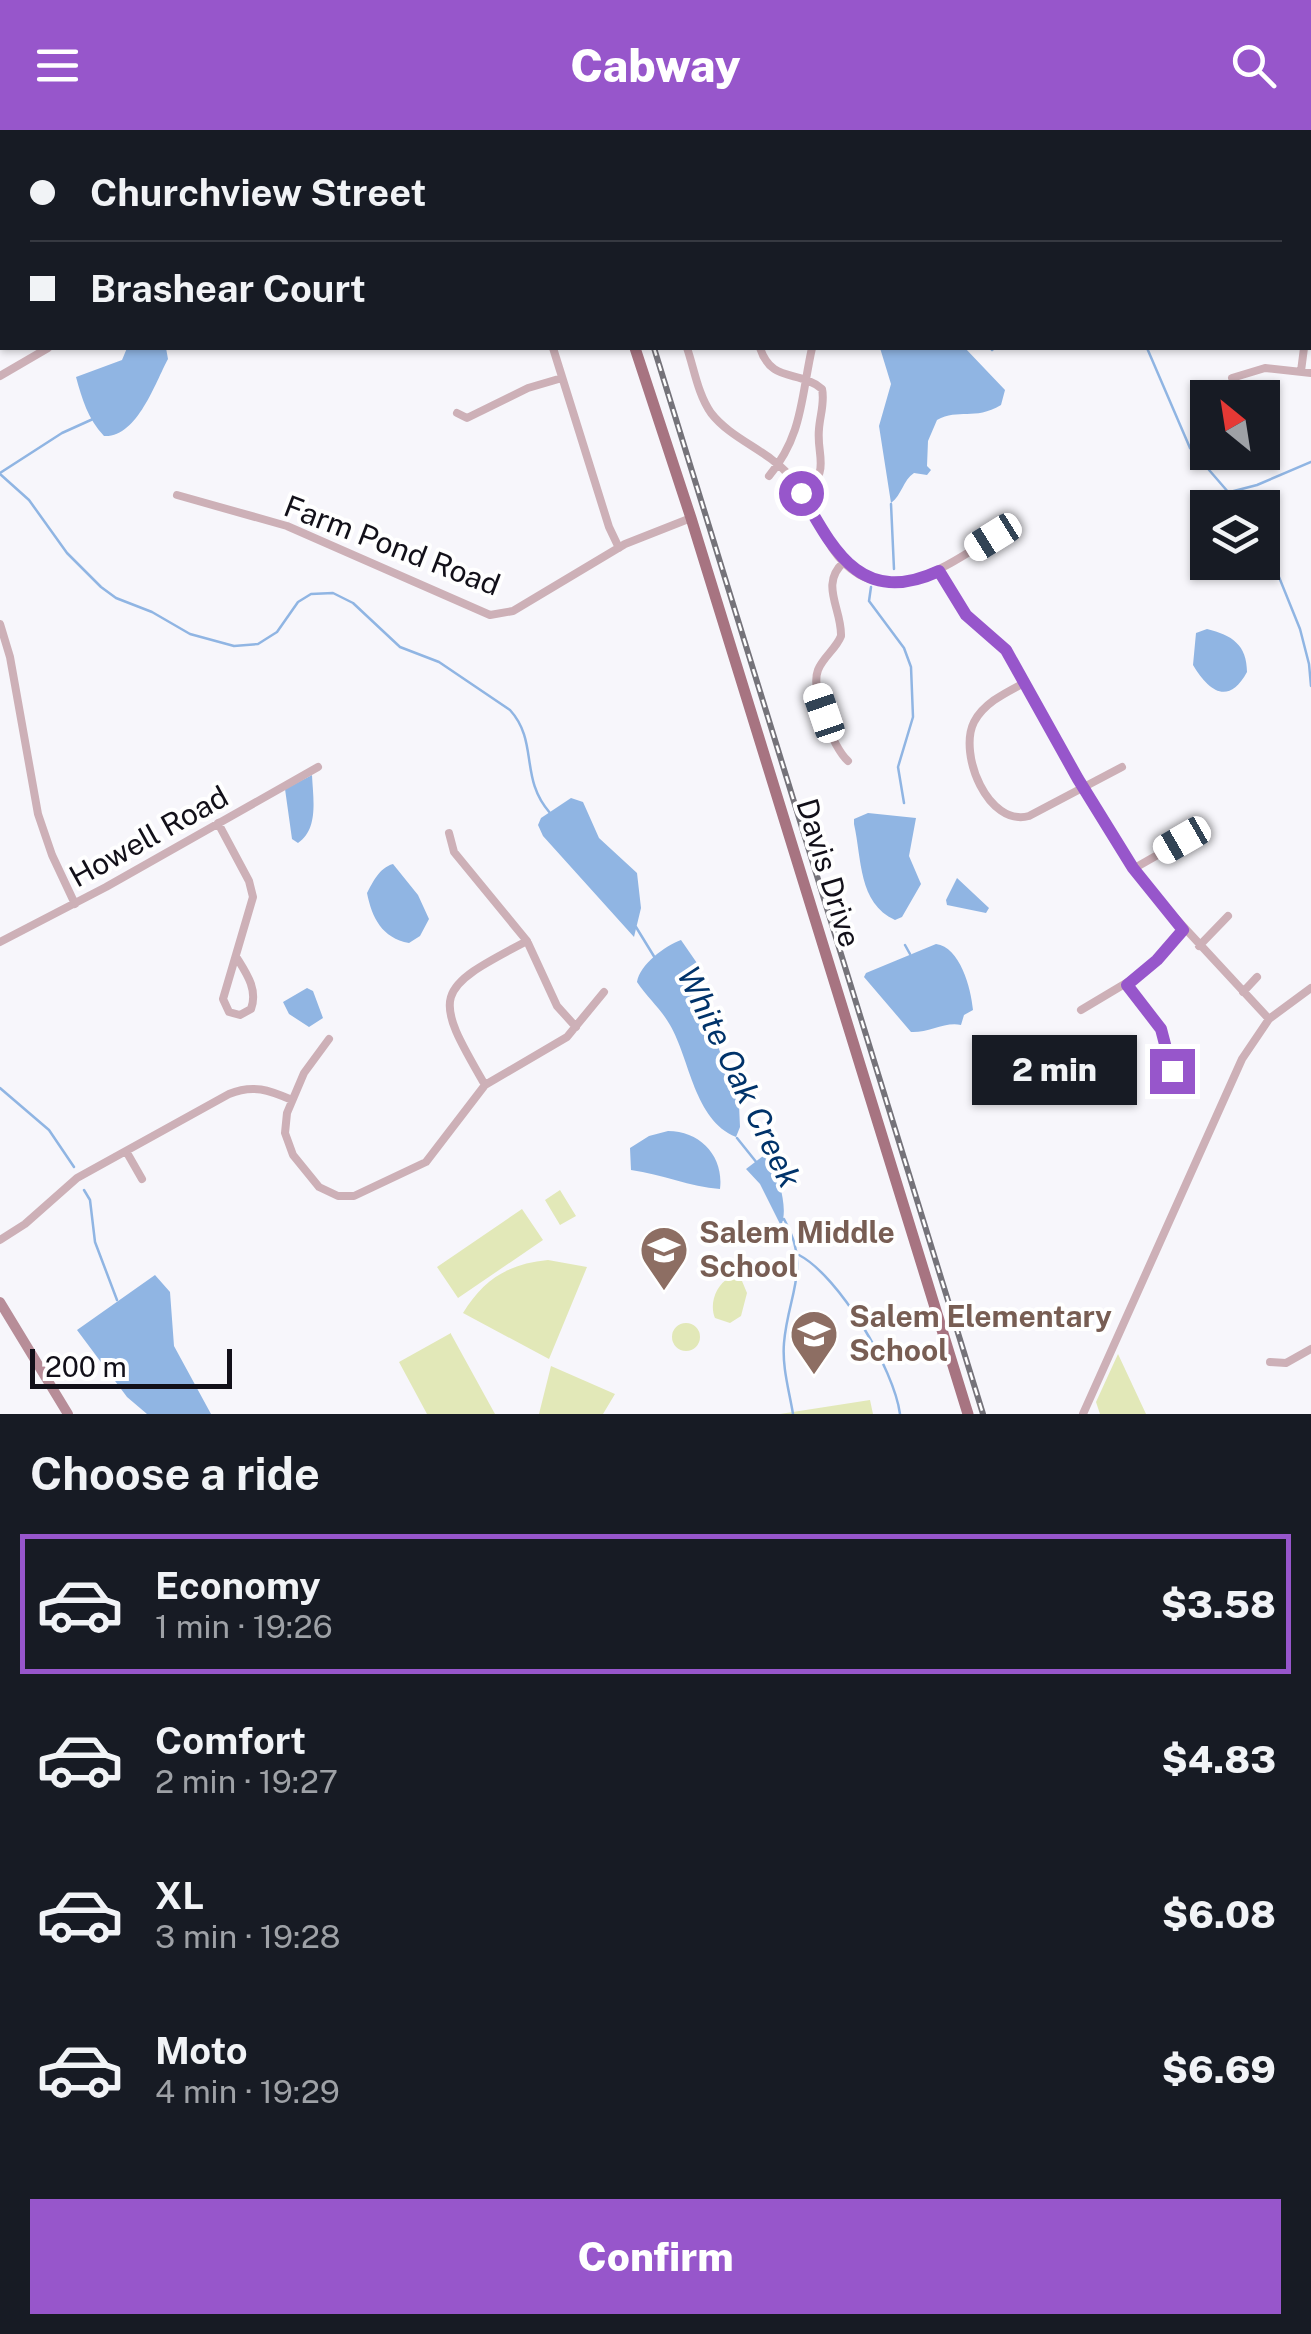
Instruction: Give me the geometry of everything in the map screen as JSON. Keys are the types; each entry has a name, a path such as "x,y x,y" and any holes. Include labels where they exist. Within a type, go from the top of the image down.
{"main road":[{"name":"Davis Drive","path":"636,350 968,1414"}],"street":[{"path":"0,376 45,350"},
{"path":"554,350 619,548"},
{"path":"688,350 710,412 789,474 844,562 867,576 888,582 921,579 993,537"},
{"path":"761,350 775,372 805,379 822,388 818,432 823,462 816,479 801,493"},
{"path":"769,476 798,427 812,350"},
{"path":"1232,378 1257,368 1306,372"},
{"path":"457,413 466,418 528,388 562,378"},
{"name":"Farm Pond Road","path":"177,495 287,526 490,614 502,614 527,603 619,548 691,518"},
{"path":"844,562 835,570 831,582 841,636 819,666 816,680 834,744 848,762"},
{"path":"939,571 966,615 1006,650 1082,787 1133,868 1183,930 1269,1019"},
{"path":"0,624 10,657 38,814 75,904"},
{"path":"1024,682 986,706 971,730 970,756 990,800 1002,813 1022,818 1122,766"},
{"name":"Howell Road","path":"0,942 318,767"},
{"path":"218,823 252,889 252,907 223,999 229,1012 240,1015 252,1008 254,998 249,977 237,958"},
{"path":"449,833 454,852 527,940 557,1006 576,1028"},
{"path":"1133,868 1182,840"},
{"path":"1198,946 1228,916"},
{"path":"1082,1010 1127,985 1157,960 1183,930"},
{"path":"485,1085 454,1031 449,1013 451,999 464,977 527,940"},
{"path":"1243,992 1258,977"},
{"path":"1127,985 1161,1029 1174,1082"},
{"path":"1082,1414 1237,1070 1269,1019 1311,988"},
{"path":"330,1039 308,1066 284,1127 293,1155 313,1181 326,1192 354,1196 426,1162 485,1085 562,1041 604,992"},
{"path":"0,1240 26,1224 71,1182 237,1090 260,1088 292,1100"},
{"path":"126,1152 142,1179"},
{"path":"0,1302 68,1414"},
{"path":"1270,1362 1286,1363 1311,1349"}],"green space":[{"path":"560,1190 576,1216 560,1225 545,1200"},
{"path":"522,1209 543,1240 458,1298 437,1267"},
{"path":"548,1260 587,1267 549,1359 463,1313 498,1275"},
{"path":"729,1278 742,1281 747,1293 741,1316 730,1323 715,1318 713,1307 717,1290"},
{"path":"686,1323 696,1327 700,1337 696,1347 686,1351 676,1347 672,1337 676,1327"},
{"path":"451,1333 495,1414 427,1414 399,1362"},
{"path":"1118,1354 1146,1414 1100,1414 1096,1402"},
{"path":"551,1366 615,1394 603,1414 539,1414"},
{"path":"870,1400 873,1414 780,1414"}],"water":[{"path":"126,350 166,350 168,359 135,419 116,434 104,436 90,416 76,377 122,360"},
{"path":"881,350 967,350 1005,390 1001,405 991,410 937,420 928,441 927,466 931,470 927,475 910,476 891,503 879,426 891,384"},
{"path":"1207,629 1231,638 1244,655 1247,672 1240,683 1226,692 1205,682 1193,665 1196,633"},
{"path":"312,775 312,821 298,843 292,839 285,789"},
{"path":"571,798 583,802 599,838 637,873 641,908 634,937 543,836 538,825 541,818"},
{"path":"868,813 916,818 909,856 921,884 902,917 895,920 874,903 864,879 854,819"},
{"path":"393,864 418,895 429,919 420,936 409,943 385,932 372,911 367,893 380,872"},
{"path":"957,878 989,908 986,913 947,905"},
{"path":"681,940 699,966 707,1016 739,1104 740,1127 736,1137 722,1129 702,1103 670,1025 637,982 654,956"},
{"path":"936,944 958,960 973,1010 964,1015 961,1025 911,1032 864,977"},
{"path":"307,988 313,991 323,1018 309,1027 289,1014 283,1002"},
{"path":"668,1131 691,1136 708,1148 718,1166 720,1189 631,1170 630,1148 649,1136"},
{"path":"763,1156 773,1160 780,1185 784,1211 781,1226 760,1184 746,1169"},
{"path":"155,1275 170,1292 174,1346 211,1414 147,1414 127,1397 77,1330"}],"waterway":[{"path":"1148,350 1190,448 1226,490"},
{"path":"0,473 62,433 93,419"},
{"path":"1238,490 1311,462"},
{"name":"White Oak Creek","path":"0,474 29,500 67,553 101,587 190,634 234,646 258,644 277,632 298,602 311,594 333,593 353,603 400,647 439,662 510,710 524,735 535,787 550,813"},
{"path":"891,504 894,569"},
{"path":"1280,580 1300,629 1311,686"},
{"path":"871,587 869,601 904,648 911,667 913,717 898,767 904,803"},
{"name":"White Oak Creek","path":"636,927 655,958"},
{"path":"905,945 910,954"},
{"path":"0,1088 49,1130 74,1167"},
{"name":"White Oak Creek","path":"737,1138 757,1163"},
{"path":"84,1190 90,1200 95,1242 117,1300"},
{"name":"White Oak Creek","path":"781,1220 784,1219 792,1236 797,1267 784,1352 793,1414"},
{"path":"799,1255 831,1282 862,1326 887,1373 900,1414"}],"railway":[{"path":"655,350 983,1414"}],"place":[{"name":"Salem Middle School","path":"664,1292"},
{"name":"Salem Elementary School","path":"814,1376"}],"route":[{"path":"801,493 830,546 857,572 878,581 898,582 921,579 939,571 966,615 1006,650 1087,795 1133,868 1183,930 1157,960 1127,985 1161,1029 1172,1071"}]}
